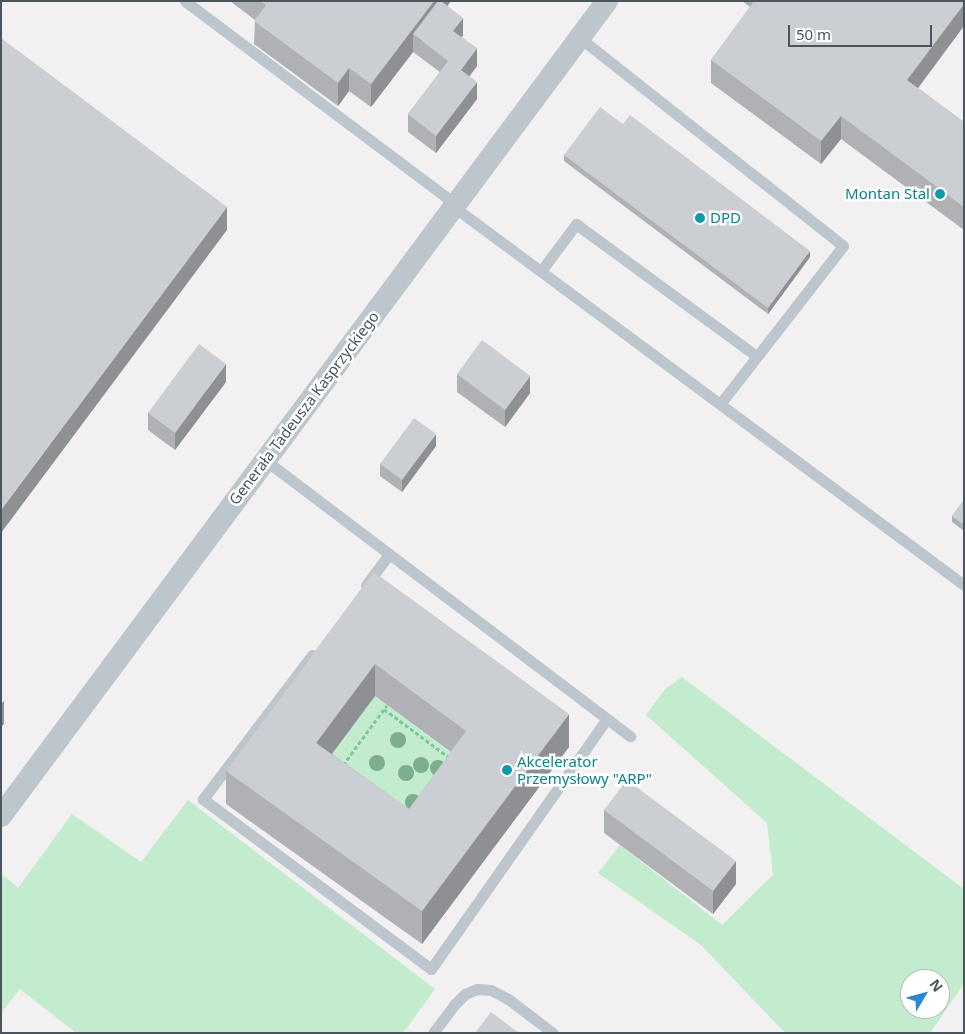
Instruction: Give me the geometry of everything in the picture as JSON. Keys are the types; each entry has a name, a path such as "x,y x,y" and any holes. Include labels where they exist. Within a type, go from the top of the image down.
{"street":[{"name":"Generała Tadeusza Kasprzyckiego","path":"1,816 608,1"}],"lane":[{"path":"186,1 445,196 454,207 964,585"},
{"path":"580,38 843,246 755,355 720,404"},
{"path":"541,271 576,224 755,355"},
{"path":"265,460 630,736"},
{"path":"361,592 389,555"},
{"path":"319,647 203,799 431,969 607,719"},
{"path":"433,1033 454,1005 465,994 477,989 491,990 508,999 553,1033"}],"path":[{"path":"337,773 385,707 453,760"}],"green space":[{"path":"682,677 964,889 964,984 950,1004 950,969 900,969 900,1019 940,1019 930,1033 785,1033 701,945 598,873 620,845 722,925 773,875 767,823 646,715 665,689"},
{"path":"375,696 466,764 409,842 316,775"},
{"path":"188,800 435,989 403,1033 76,1033 20,989 1,1013 1,873 18,888 72,814 141,862"}],"building":[{"path":"260,1 434,1 371,84 349,68 338,83 254,21 266,5"},
{"path":"438,1 441,1 463,18 453,31 477,48 461,70 477,82 436,136 408,114 448,61 413,34"},
{"path":"754,1 964,1 964,4 907,80 964,122 964,207 841,116 821,141 711,60"},
{"path":"1,38 227,207 1,510"},
{"name":"DPD","path":"600,107 623,124 630,115 810,251 768,308 564,155"},
{"path":"482,340 530,376 505,410 457,374"},
{"path":"199,344 226,364 175,433 148,413"},
{"path":"414,418 436,434 402,480 380,464"},
{"path":"964,500 964,525 952,516"},
{"name":"Akcelerator Przemysłowy \"ARP\"","path":"374,572 569,714 422,911 226,771","holes":["375,664 466,731 409,809 316,743"]},
{"path":"627,780 736,861 713,891 604,810"},
{"path":"491,1012 519,1033 475,1033"}],"place":[{"name":"Montan Stal","path":"940,194"},
{"name":"DPD","path":"700,218"},
{"name":"Akcelerator Przemysłowy \"ARP\"","path":"507,770"}]}
